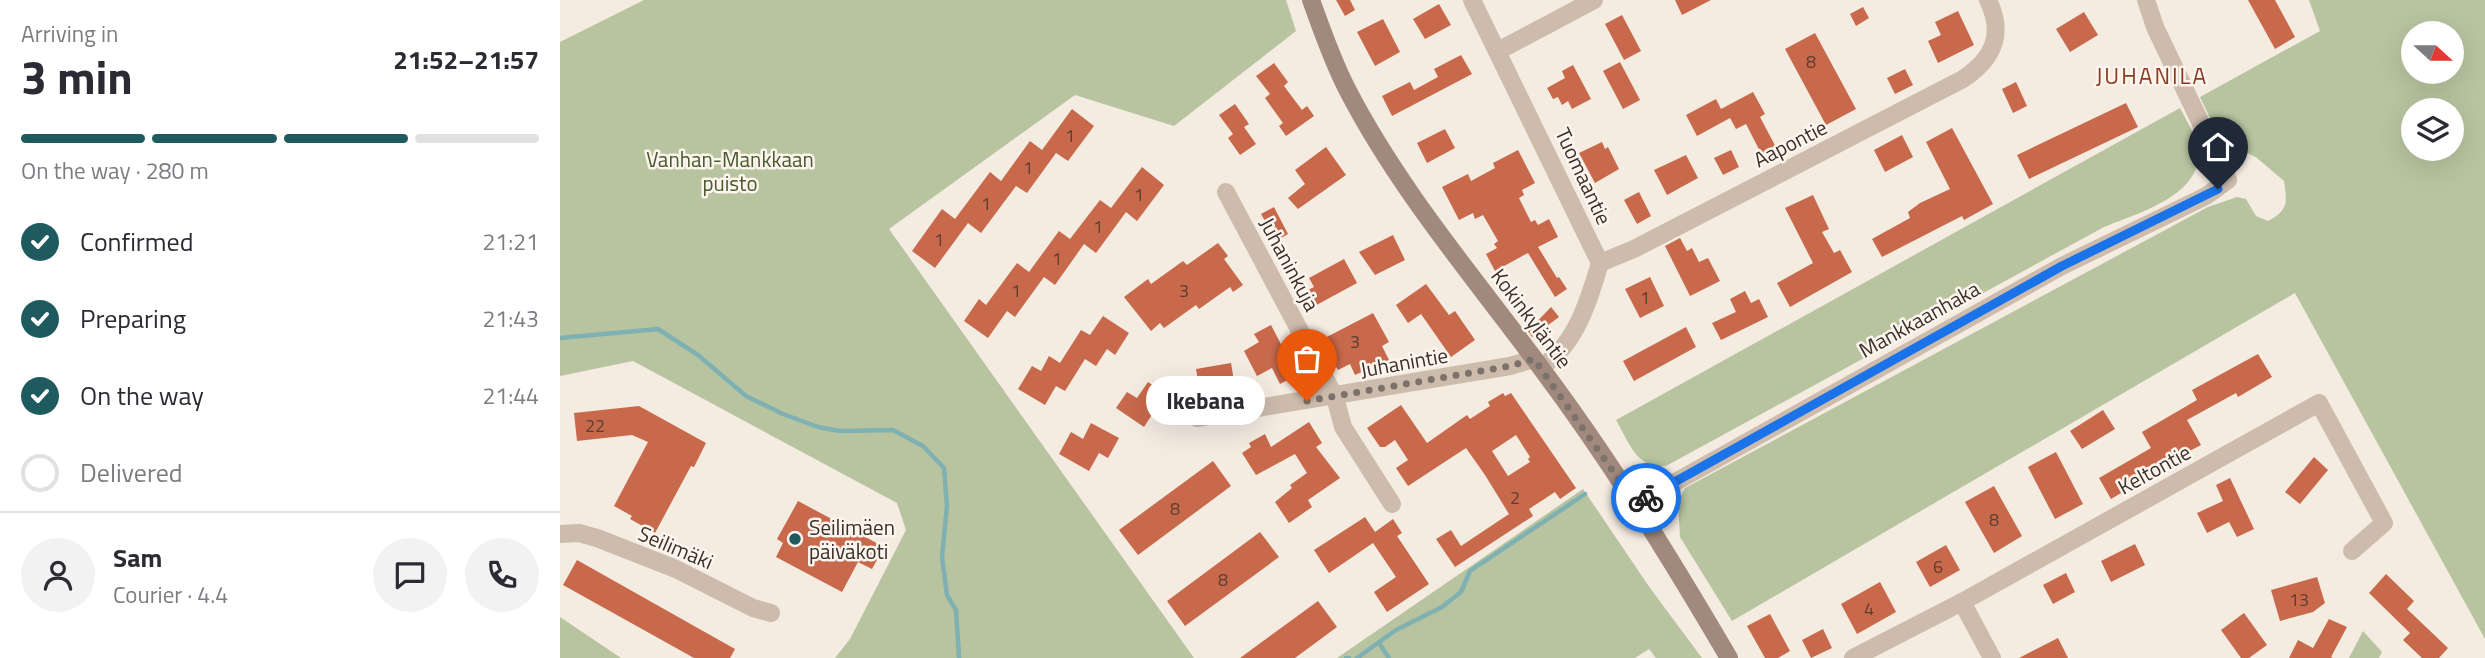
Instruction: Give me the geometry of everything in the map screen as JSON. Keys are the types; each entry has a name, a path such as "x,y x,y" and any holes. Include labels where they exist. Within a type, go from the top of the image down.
{"main road":[{"name":"Kokinkyläntie","path":"1311,0 1329,52 1371,132 1429,220 1538,363 1636,504 1729,658"}],"street":[{"name":"Tuomaantie","path":"1472,0 1600,263"},
{"path":"1498,51 1594,0"},
{"name":"Aapontie","path":"1600,263 1634,249 1807,158 1909,109 1979,69 1993,50 1996,29 1988,0"},
{"name":"Mankkaanhaka","path":"1636,504 2062,266 2206,195 2228,180 2155,27 2146,0"},
{"name":"Juhaninkuja","path":"1226,192 1335,397 1343,427 1391,504"},
{"path":"1538,363 1553,360 1570,338 1600,263"},
{"name":"Juhanintie","path":"1196,418 1538,363"},
{"name":"Keltontie","path":"1853,658 1962,602 2319,403 2384,523 2352,551"},
{"name":"Seilimäki","path":"560,534 597,538 677,569 753,608 771,613"},
{"path":"1962,602 1992,658"}],"green space":[{"name":"Vanhan-Mankkaan puisto","path":"644,0 1286,0 1296,31 1174,126 1075,95 889,229 1194,658 835,658 850,639 906,530 897,503 633,361 560,376 560,42"},
{"path":"2309,0 2485,0 2485,639 2295,293 1732,621 1680,537 1678,502 1685,488 2208,207 2237,197 2246,199 2256,216 2268,221 2280,213 2285,205 2284,181 2257,158 2219,137 2200,97 2320,31"},
{"path":"2180,108 2196,142 2196,169 2189,181 2163,201 2104,227 1666,466 1648,464 1630,445 1616,420"},
{"path":"1583,489 1650,588 1702,658 1656,658 1649,649 1635,658 1337,658"},
{"path":"560,617 621,658 560,658"},
{"path":"2363,631 2382,652 2379,658 2349,658"}],"building":[{"path":"1336,0 1350,0 1355,10 1345,16"},
{"path":"1675,0 1711,0 1682,15"},
{"path":"2248,0 2275,0 2295,37 2275,49"},
{"path":"1439,4 1451,25 1425,39 1413,19"},
{"path":"1863,7 1869,18 1856,26 1850,14"},
{"path":"1958,11 1974,45 1938,63 1928,41 1941,35 1935,22"},
{"path":"2084,12 2098,35 2070,52 2056,29"},
{"path":"1622,15 1641,51 1624,60 1605,24"},
{"path":"1383,19 1400,52 1375,66 1357,32"},
{"path":"1815,33 1856,109 1826,125 1785,49"},
{"path":"1461,55 1472,74 1392,116 1382,96 1410,82 1414,90 1438,77 1434,69"},
{"path":"1620,62 1640,100 1623,109 1603,71"},
{"path":"1274,63 1288,82 1284,86 1302,110 1307,106 1314,116 1286,136 1279,126 1283,123 1265,98 1270,94 1256,76"},
{"path":"1573,65 1591,99 1572,109 1568,101 1562,105 1558,97 1553,99 1547,88 1565,78 1562,71"},
{"path":"1905,69 1913,85 1895,94 1887,78"},
{"path":"2016,82 2027,106 2013,113 2002,89"},
{"path":"1753,92 1765,114 1760,117 1779,153 1765,161 1746,124 1736,129 1730,118 1697,136 1686,115 1716,99 1721,109"},
{"path":"2126,103 2138,127 2029,179 2017,155"},
{"path":"1235,104 1249,124 1244,127 1256,144 1240,155 1228,138 1233,134 1219,115"},
{"path":"1072,109 1094,126 1068,161 1056,153 1027,193 1016,186 981,233 968,223 935,268 912,251 942,209 955,219 990,172 1001,181 1030,141 1042,150"},
{"path":"1952,128 1993,204 1964,220 1962,216 1882,257 1872,239 1910,218 1908,212 1920,203 1950,189 1926,142"},
{"path":"1445,129 1455,148 1427,163 1417,143"},
{"path":"1902,135 1913,157 1885,172 1874,150"},
{"path":"1602,142 1605,149 1608,147 1619,169 1595,183 1579,153"},
{"path":"1326,147 1346,175 1298,209 1288,198 1305,184 1295,170"},
{"path":"1518,150 1535,183 1522,190 1524,195 1519,198 1531,222 1535,220 1538,225 1549,219 1558,237 1538,247 1567,289 1555,297 1528,253 1495,271 1486,254 1497,248 1494,244 1498,241 1483,215 1475,219 1473,213 1459,220 1442,187 1468,174 1471,181 1495,168 1493,163"},
{"path":"1731,150 1739,167 1723,175 1714,158"},
{"path":"1686,155 1698,178 1667,195 1654,170"},
{"path":"1142,167 1164,185 1137,221 1126,212 1096,253 1084,244 1055,285 1044,277 1015,317 1007,311 988,338 964,321 979,299 986,305 1017,263 1029,272 1059,231 1070,239 1100,200 1111,208"},
{"path":"1639,192 1651,216 1637,224 1624,200"},
{"path":"1813,195 1829,229 1822,232 1834,253 1840,250 1852,272 1790,307 1777,283 1813,263 1785,208"},
{"path":"1274,207 1288,234 1276,241 1261,214"},
{"path":"1393,235 1405,260 1375,275 1359,252"},
{"path":"1680,238 1687,251 1692,248 1699,262 1708,258 1720,281 1690,296 1665,246"},
{"path":"1218,243 1228,256 1224,259 1243,285 1233,292 1230,287 1199,309 1196,305 1164,328 1160,323 1151,331 1124,297 1148,279 1151,284 1183,261 1187,265"},
{"path":"1344,259 1357,283 1311,308 1305,297 1310,294 1308,290 1314,287 1309,278"},
{"path":"1650,277 1664,306 1640,318 1625,289"},
{"path":"1426,284 1449,315 1455,311 1475,340 1451,357 1421,314 1408,323 1396,305"},
{"path":"1745,291 1751,303 1759,299 1768,317 1721,340 1712,323 1736,312 1730,299"},
{"path":"1551,307 1559,317 1532,337 1528,331"},
{"path":"1373,313 1389,342 1382,346 1391,364 1379,369 1377,365 1355,375 1350,364 1338,370 1321,340"},
{"path":"1103,316 1129,333 1115,355 1107,349 1096,366 1085,359 1065,391 1056,386 1045,405 1018,389 1032,366 1041,371 1049,356 1060,363 1081,330 1090,335"},
{"path":"1271,325 1297,375 1280,384 1272,368 1257,376 1244,351 1259,342 1254,334"},
{"path":"1686,327 1696,347 1634,381 1623,361"},
{"path":"2258,354 2272,377 2238,397 2236,393 2187,420 2201,445 2146,474 2148,477 2111,499 2099,478 2151,448 2142,432 2197,400 2192,390"},
{"path":"1231,363 1235,387 1200,393 1196,369"},
{"path":"1148,382 1172,398 1159,417 1153,413 1144,427 1116,408 1127,392 1137,398"},
{"path":"1503,393 1505,396 1511,393 1576,488 1560,499 1555,492 1529,509 1533,516 1455,567 1436,539 1451,530 1461,546 1509,514 1485,475 1466,448 1408,486 1396,468 1408,460 1395,440 1385,447 1380,447 1367,428 1401,405 1427,443 1467,415 1470,419 1490,406 1488,402","holes":["1516,435 1530,457 1530,462 1508,476 1492,451"]},
{"path":"639,406 706,443 655,533 614,506 648,442 632,435 577,441 574,413"},
{"path":"2103,410 2115,429 2082,449 2070,431"},
{"path":"1309,422 1322,443 1316,447 1340,478 1308,500 1312,507 1289,523 1275,502 1292,488 1290,485 1307,473 1295,454 1256,475 1242,453 1251,447 1249,443 1265,434 1271,447"},
{"path":"1091,423 1119,438 1108,458 1099,453 1089,471 1059,454 1071,432 1083,439"},
{"path":"2056,452 2083,504 2055,519 2028,467"},
{"path":"2314,457 2328,470 2300,504 2285,492"},
{"path":"1213,461 1231,486 1138,555 1119,530"},
{"path":"2230,478 2254,529 2237,537 2229,522 2207,533 2197,513 2223,501 2216,485"},
{"path":"1994,486 2022,536 1994,553 1965,502"},
{"path":"798,501 884,547 872,569 858,562 842,592 776,557 783,543 777,539"},
{"path":"1365,517 1375,532 1393,519 1402,533 1397,536 1429,584 1387,612 1374,592 1396,577 1373,543 1329,573 1314,550"},
{"path":"1260,532 1279,557 1185,626 1167,601"},
{"path":"2135,544 2145,565 2111,582 2101,561"},
{"path":"1946,545 1960,570 1930,587 1916,562"},
{"path":"577,560 735,649 730,658 694,658 563,585"},
{"path":"2066,573 2075,592 2053,604 2043,585"},
{"path":"2386,574 2414,601 2407,609 2448,648 2439,658 2422,658 2403,640 2410,633 2369,593"},
{"path":"2317,577 2325,603 2313,612 2280,621 2271,590"},
{"path":"1880,582 1896,612 1857,634 1841,604"},
{"path":"1318,601 1337,627 1295,658 1240,658"},
{"path":"2244,613 2267,645 2249,658 2241,658 2221,630"},
{"path":"1770,614 1790,651 1778,658 1765,658 1747,626"},
{"path":"2329,619 2347,627 2331,657 2333,658 2289,658 2298,640 2313,648"},
{"path":"1823,629 1832,648 1811,658 1802,640"},
{"path":"2058,638 2068,658 2019,658"}],"waterway":[{"path":"560,338 658,329 698,355 746,396 783,414 818,427 840,431 893,430 923,446 944,468 947,506 942,557 947,595 956,610 959,658"},
{"path":"1357,658 1396,630 1442,607 1461,592 1470,571 1585,494"},
{"path":"1379,643 1389,658"}],"way so far":[{"path":"1307,401 1518,365 1534,359 1636,504 1646,498"}],"place":[{"name":"Ikebana","path":"1307,401"},
{"name":"Seilimäen päiväkoti","path":"795,539"}],"district":[{"name":"JUHANILA","path":"2152,75"}],"route":[{"path":"1646,498 2062,266 2218,189"}]}
